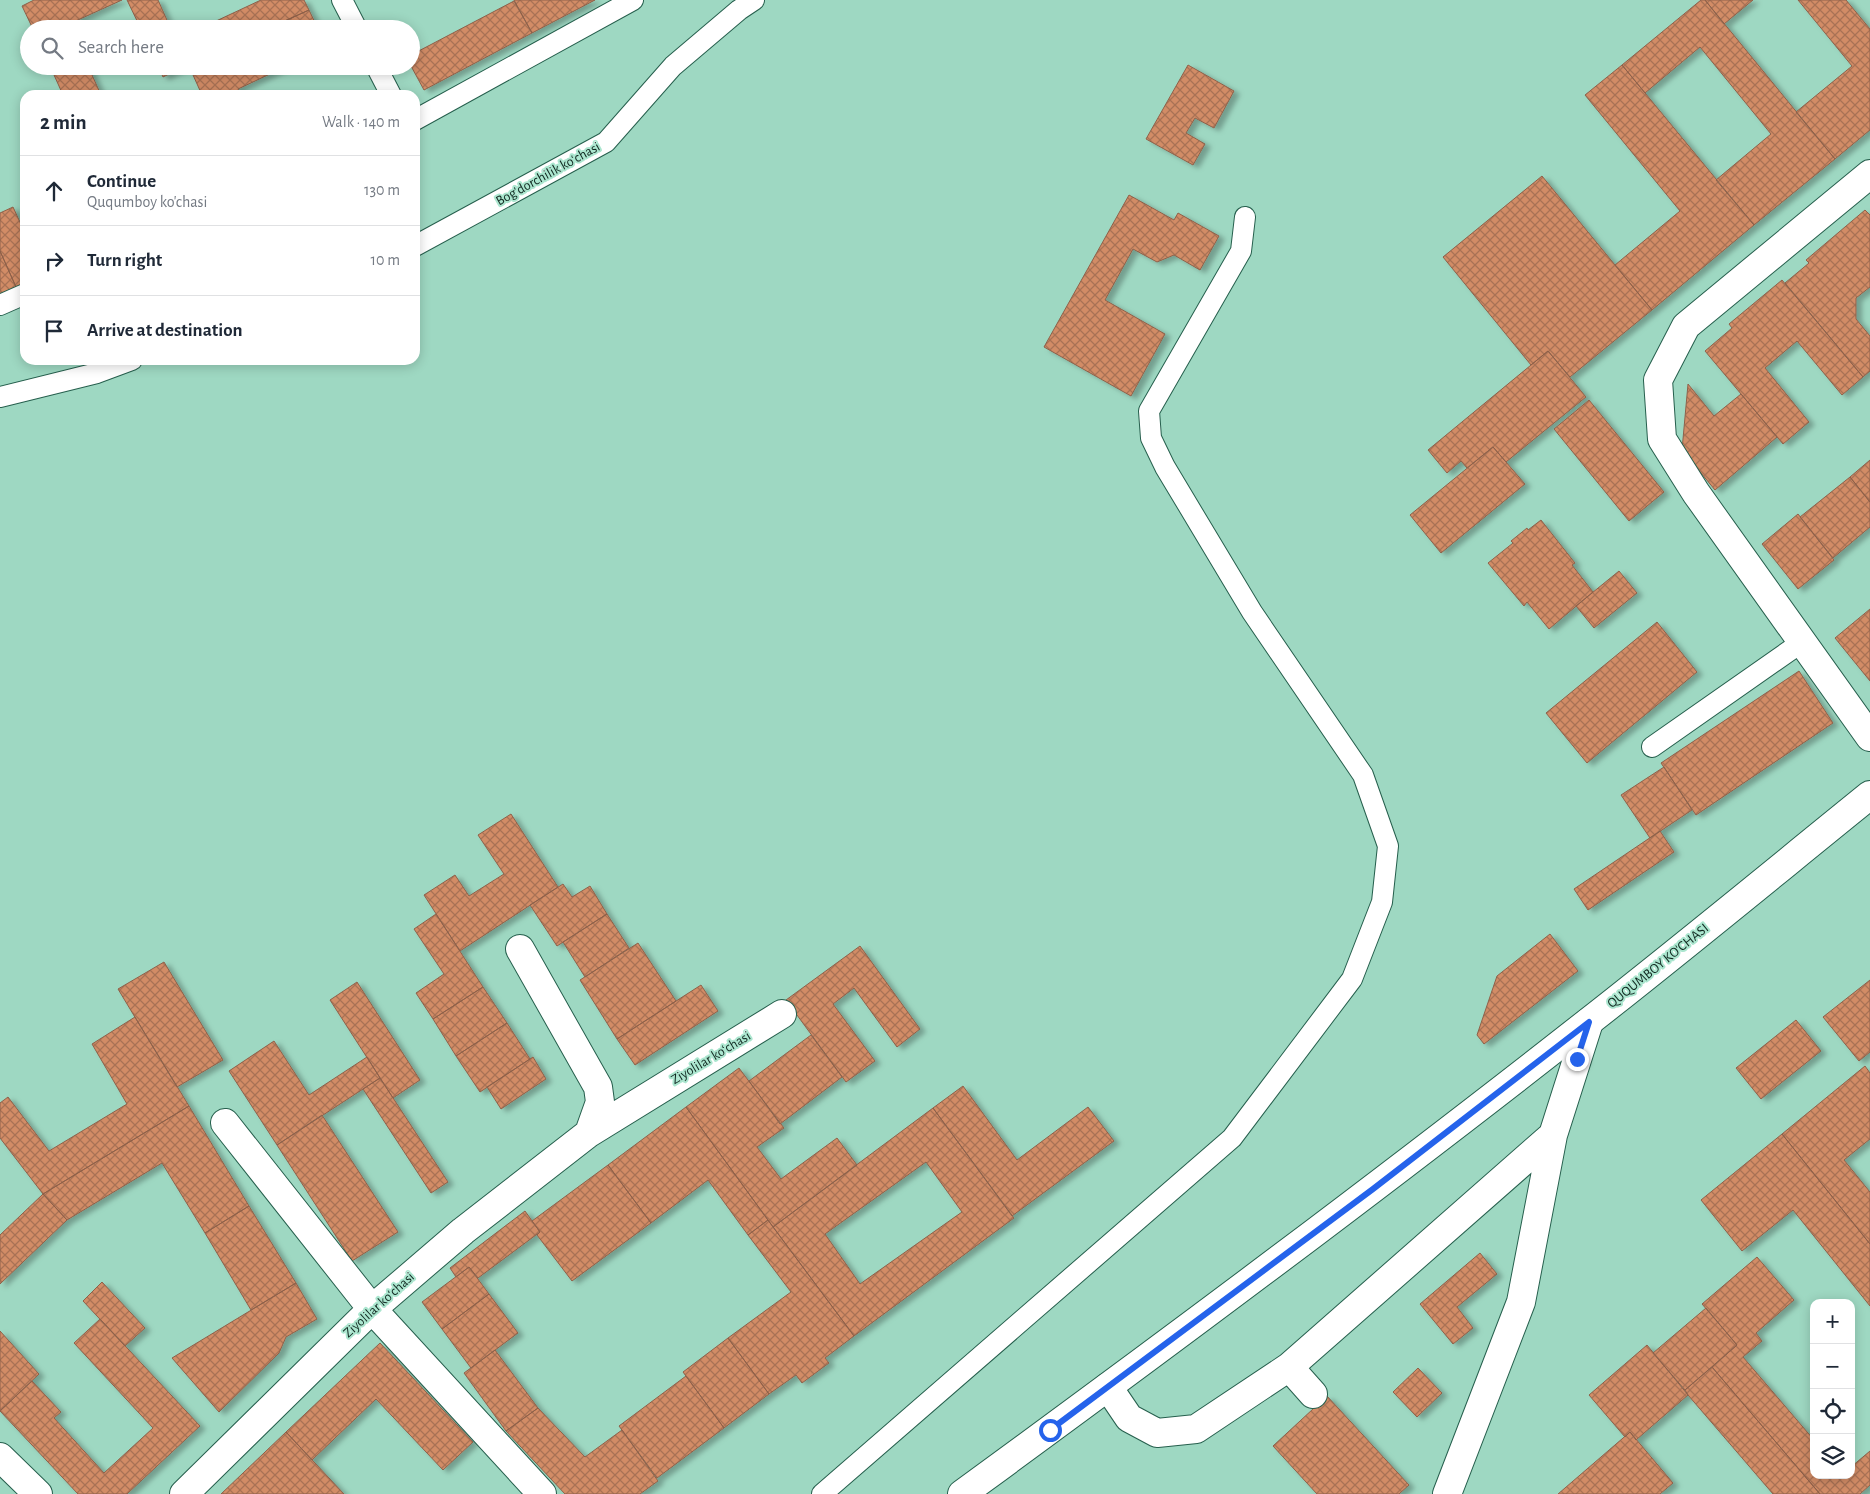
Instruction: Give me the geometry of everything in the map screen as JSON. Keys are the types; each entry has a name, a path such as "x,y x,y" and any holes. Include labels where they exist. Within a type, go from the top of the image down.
{"street":[{"path":"1870,174 1686,326 1658,380 1662,439 1696,493 1870,737"},
{"name":"QUQUMBOY KO'CHASI","path":"962,1494 1373,1189 1589,1022 1870,796"},
{"path":"520,949 598,1087 600,1102 589,1133"},
{"name":"Ziyolilar koʻchasi","path":"184,1494 372,1309 463,1231 589,1133 782,1014"},
{"path":"1447,1494 1521,1302 1553,1135 1589,1022"},
{"path":"226,1123 372,1309 542,1494"},
{"path":"1108,1387 1128,1418 1157,1432 1196,1429 1289,1367 1553,1135"},
{"path":"1289,1367 1313,1394"},
{"path":"0,1457 38,1494"}],"lane":[{"path":"342,0 352,20"},
{"path":"420,117 633,0"},
{"name":"Bogʻdorchilik koʻchasi","path":"420,243 606,142 673,66 739,10 754,0"},
{"path":"381,75 388,90"},
{"path":"822,1494 1232,1138 1352,979 1382,902 1388,846 1363,775 1252,612 1165,467 1151,438 1149,411 1241,251 1245,216"},
{"path":"0,305 20,296"},
{"path":"0,397 98,373 119,365"},
{"path":"1652,747 1802,642"}],"building":[{"path":"34,0 122,0 78,20 29,20 22,6"},
{"path":"127,0 158,0 167,20 137,20"},
{"path":"261,0 304,0 309,10 287,20 218,20"},
{"path":"514,0 595,0 532,33"},
{"path":"1701,0 1705,0 1835,159 1754,225 1716,180 1771,134 1700,47 1645,93 1622,65"},
{"path":"1705,0 1753,0 1724,24"},
{"path":"1798,0 1846,0 1870,29 1870,130 1835,159 1796,112 1852,66"},
{"path":"514,1 532,33 424,90 416,75 420,75 420,50"},
{"path":"309,10 314,20 287,20"},
{"path":"1188,65 1234,91 1214,128 1195,118 1186,133 1205,144 1193,165 1146,139"},
{"path":"1622,65 1754,225 1652,310 1615,265 1680,211 1585,95"},
{"path":"54,75 92,75 99,90 61,90"},
{"path":"193,75 268,75 238,90 200,90"},
{"path":"1542,176 1652,310 1570,377 1548,351 1531,365 1443,257"},
{"path":"1129,195 1174,220 1178,213 1219,236 1200,270 1174,255 1157,262 1133,249 1105,300 1165,334 1131,396 1044,347"},
{"path":"13,207 20,222 20,285 16,287 0,251 0,213"},
{"path":"1865,210 1870,215 1870,287 1856,298 1856,319 1870,336 1870,371 1863,377 1785,283 1809,263 1806,260"},
{"path":"0,251 16,287 0,294"},
{"path":"1782,280 1863,377 1842,395 1797,341 1765,368 1809,422 1783,444 1705,351 1732,328 1729,324"},
{"path":"1548,351 1586,397 1506,462 1493,447 1467,468 1461,461 1447,473 1428,450"},
{"path":"1688,384 1714,416 1741,394 1777,437 1715,490 1682,450"},
{"path":"1589,400 1664,492 1629,521 1554,429"},
{"path":"1493,447 1525,484 1441,553 1410,515"},
{"path":"1870,460 1870,502 1850,477"},
{"path":"1850,477 1870,502 1870,527 1833,558 1800,517"},
{"path":"1798,514 1834,560 1798,589 1762,544"},
{"path":"1541,520 1575,563 1572,565 1593,592 1549,629 1527,602 1524,606 1488,563 1513,543 1511,541 1527,528 1528,530"},
{"path":"1619,571 1637,593 1594,628 1576,606"},
{"path":"1870,609 1870,681 1835,638"},
{"path":"1657,622 1697,672 1587,763 1546,713"},
{"path":"1799,671 1833,723 1696,815 1661,763"},
{"path":"1664,767 1692,810 1650,838 1621,795"},
{"path":"511,814 558,887 460,951 424,895 455,875 469,896 504,874 478,835"},
{"path":"1660,831 1674,852 1588,910 1574,889"},
{"path":"563,884 572,897 590,886 607,914 557,946 530,905"},
{"path":"436,914 483,987 433,1019 416,993 444,974 414,929"},
{"path":"607,914 629,948 585,977 563,942"},
{"path":"1550,934 1578,971 1484,1044 1477,1035 1497,976"},
{"path":"638,943 676,1001 617,1039 580,980"},
{"path":"860,946 920,1029 897,1047 854,988 833,1004 875,1061 846,1082 786,1000"},
{"path":"164,962 223,1060 177,1087 118,989"},
{"path":"1870,980 1870,1052 1859,1061 1823,1017"},
{"path":"357,982 420,1080 393,1098 330,1000"},
{"path":"701,985 718,1011 635,1065 617,1039"},
{"path":"483,987 507,1023 456,1056 433,1019"},
{"path":"135,1017 189,1106 43,1194 0,1138 0,1103 8,1097 49,1151 127,1104 92,1044"},
{"path":"1796,1020 1821,1051 1761,1099 1736,1068"},
{"path":"507,1023 530,1059 480,1092 456,1056"},
{"path":"811,1035 842,1077 780,1124 749,1081"},
{"path":"274,1041 309,1095 367,1057 380,1078 277,1145 229,1071"},
{"path":"533,1057 546,1079 501,1109 487,1087"},
{"path":"1865,1066 1870,1073 1870,1139 1844,1160 1870,1192 1870,1244 1782,1134"},
{"path":"739,1068 784,1128 757,1147 781,1179 837,1138 857,1165 773,1227 686,1107"},
{"path":"380,1078 448,1182 431,1193 363,1089"},
{"path":"963,1086 1017,1160 1088,1107 1114,1141 1012,1216 933,1108"},
{"path":"189,1106 249,1206 205,1233 162,1163 67,1220 43,1194"},
{"path":"686,1107 768,1220 748,1235 708,1180 651,1223 608,1165"},
{"path":"933,1108 1014,1218 854,1336 773,1227","holes":["926,1162 962,1212 860,1284 825,1234"]},
{"path":"322,1115 398,1232 352,1261 277,1145"},
{"path":"1782,1134 1870,1244 1870,1306 1793,1210 1742,1251 1701,1200"},
{"path":"608,1165 651,1223 572,1281 537,1235 540,1232 532,1221"},
{"path":"43,1194 67,1220 0,1284 0,1235"},
{"path":"249,1206 296,1283 251,1310 205,1233"},
{"path":"525,1211 540,1232 478,1278 469,1267 456,1277 450,1268"},
{"path":"768,1220 854,1336 825,1358 829,1363 802,1383 796,1375 769,1394 728,1338 791,1292 748,1235"},
{"path":"1480,1253 1497,1274 1457,1307 1473,1328 1453,1344 1420,1304"},
{"path":"1757,1257 1794,1300 1756,1333 1762,1341 1743,1357 1810,1435 1810,1479 1855,1479 1855,1464 1870,1451 1870,1485 1860,1494 1820,1494 1712,1367 1737,1345 1702,1304"},
{"path":"469,1267 489,1294 442,1329 422,1302"},
{"path":"102,1282 145,1328 125,1346 83,1301"},
{"path":"296,1283 317,1319 286,1337 279,1353 219,1412 172,1358"},
{"path":"489,1294 518,1333 471,1368 442,1329"},
{"path":"1706,1308 1737,1345 1685,1390 1653,1353"},
{"path":"100,1319 200,1426 127,1494 78,1494 0,1411 32,1381 61,1412 54,1418 104,1473 153,1428 74,1343"},
{"path":"0,1331 39,1374 0,1411"},
{"path":"728,1338 769,1394 724,1428 683,1372"},
{"path":"380,1343 473,1442 443,1470 376,1399 312,1460 286,1432"},
{"path":"1647,1345 1688,1395 1636,1440 1630,1432 1625,1437 1589,1395"},
{"path":"495,1350 538,1408 506,1431 464,1373"},
{"path":"1712,1367 1820,1494 1773,1494 1688,1395 1685,1390"},
{"path":"1418,1368 1442,1393 1417,1417 1393,1392"},
{"path":"686,1376 724,1428 657,1478 619,1426"},
{"path":"1327,1396 1409,1485 1399,1494 1317,1494 1273,1446"},
{"path":"538,1408 585,1457 622,1430 658,1481 640,1494 565,1494 506,1431"},
{"path":"286,1432 344,1494 221,1494"},
{"path":"1630,1432 1673,1483 1660,1494 1558,1494"}],"route":[{"path":"1050,1430 1373,1189 1589,1022 1577,1059"}]}
